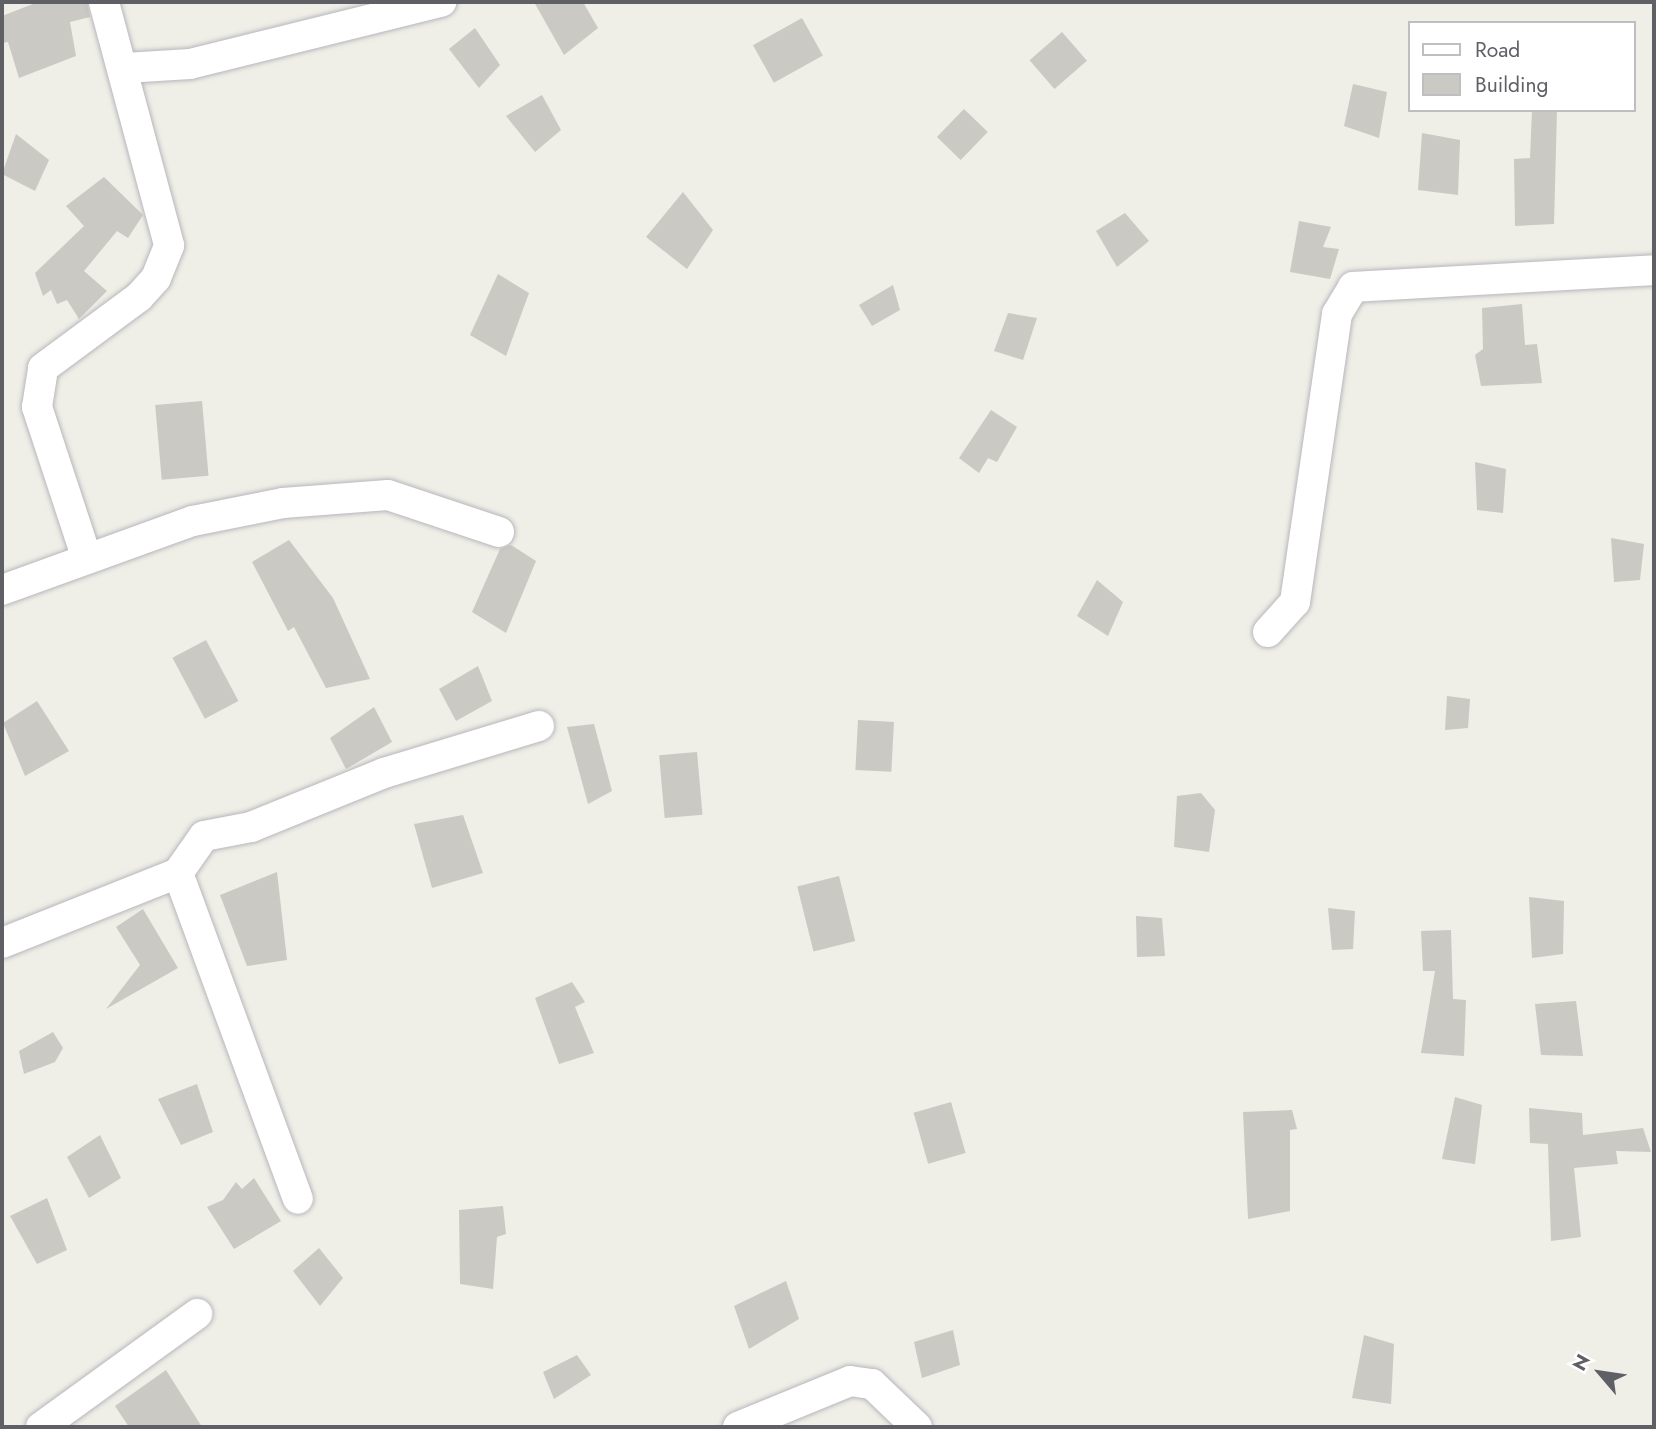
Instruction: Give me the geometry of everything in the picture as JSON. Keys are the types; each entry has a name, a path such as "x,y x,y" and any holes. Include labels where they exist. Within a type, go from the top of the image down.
{"street":[{"path":"86,556 38,395 43,368 139,297 156,278 169,245 125,68 104,2"},
{"path":"125,68 190,64 441,2"},
{"path":"1269,632 1295,602 1337,314 1353,287 1654,270"},
{"path":"2,590 86,556 193,521 342,497 388,495 499,532"},
{"path":"2,943 178,873 204,836 251,827 384,773 539,726"},
{"path":"178,873 298,1199"},
{"path":"41,1427 197,1314"},
{"path":"738,1427 850,1381 872,1384 917,1427"}],"building":[{"path":"38,2 87,2 90,17 70,22 76,56 19,78 8,42 2,43 2,16"},
{"path":"534,2 583,2 598,28 564,55"},
{"path":"802,18 823,56 774,83 753,45"},
{"path":"475,28 500,65 479,88 449,49"},
{"path":"1062,32 1087,61 1054,89 1030,60"},
{"path":"1353,84 1387,92 1379,138 1344,126"},
{"path":"542,95 561,130 535,152 506,116"},
{"path":"964,109 988,132 961,160 937,137"},
{"path":"1532,112 1557,112 1554,224 1515,226 1514,159 1530,158"},
{"path":"1422,133 1460,140 1458,195 1418,190"},
{"path":"16,134 49,160 35,191 2,174"},
{"path":"104,177 143,215 128,238 117,231 84,271 107,291 79,319 67,300 57,304 51,290 43,296 35,273 84,226 66,206"},
{"path":"683,192 713,230 687,269 646,237"},
{"path":"1125,213 1149,241 1117,267 1096,231"},
{"path":"1299,221 1331,227 1323,247 1339,249 1330,279 1290,272"},
{"path":"498,274 529,293 506,356 470,335"},
{"path":"893,285 900,310 872,326 859,305"},
{"path":"1522,304 1525,345 1537,344 1542,383 1481,386 1475,355 1483,349 1482,308"},
{"path":"1008,313 1037,318 1023,360 994,351"},
{"path":"202,401 209,476 162,480 155,405"},
{"path":"991,410 1017,427 997,462 988,458 979,473 959,458"},
{"path":"1475,462 1506,469 1503,513 1477,510"},
{"path":"1611,538 1644,544 1640,580 1614,582"},
{"path":"289,540 333,598 370,679 326,688 294,627 288,631 252,562"},
{"path":"511,545 536,561 506,633 472,612 500,549"},
{"path":"1097,580 1123,602 1108,636 1077,616"},
{"path":"206,640 238,701 205,719 172,658"},
{"path":"478,666 492,701 456,721 439,689"},
{"path":"1447,696 1470,699 1468,728 1445,730"},
{"path":"37,701 69,751 25,776 3,723"},
{"path":"374,707 392,742 346,769 330,738"},
{"path":"858,720 894,722 891,772 855,770"},
{"path":"594,724 612,791 588,804 567,727"},
{"path":"697,752 702,815 665,818 659,755"},
{"path":"1201,793 1215,810 1209,852 1174,847 1177,796"},
{"path":"463,815 483,873 432,888 414,824"},
{"path":"277,872 287,960 247,966 220,895"},
{"path":"839,876 855,941 813,951 797,886"},
{"path":"1529,897 1564,901 1563,954 1532,958"},
{"path":"1328,908 1355,911 1353,949 1332,950"},
{"path":"143,909 178,968 106,1009 140,965 116,927"},
{"path":"1136,916 1162,918 1165,956 1137,957"},
{"path":"1451,930 1453,999 1466,1000 1464,1056 1421,1053 1435,971 1423,971 1421,931"},
{"path":"572,982 585,1002 575,1007 594,1053 559,1064 535,998"},
{"path":"1576,1001 1583,1056 1541,1055 1535,1004"},
{"path":"53,1032 63,1048 55,1062 24,1074 19,1051"},
{"path":"197,1084 213,1132 181,1145 158,1099"},
{"path":"1455,1097 1482,1105 1475,1164 1442,1159"},
{"path":"951,1102 966,1153 928,1164 914,1113"},
{"path":"1529,1108 1582,1113 1583,1135 1643,1128 1651,1152 1616,1151 1618,1164 1574,1168 1581,1237 1551,1241 1548,1144 1530,1143"},
{"path":"1292,1110 1297,1129 1290,1130 1290,1211 1248,1219 1243,1112"},
{"path":"100,1135 121,1178 89,1198 67,1157"},
{"path":"254,1178 281,1221 234,1249 207,1207 223,1200 236,1182 242,1189"},
{"path":"47,1198 67,1250 37,1264 10,1216"},
{"path":"503,1206 506,1234 497,1237 493,1289 460,1284 459,1210"},
{"path":"319,1248 343,1278 320,1306 293,1271"},
{"path":"786,1281 799,1319 749,1349 734,1306"},
{"path":"953,1330 960,1365 922,1378 914,1342"},
{"path":"1364,1335 1394,1344 1391,1404 1352,1398"},
{"path":"577,1355 591,1375 554,1399 543,1372"},
{"path":"166,1370 202,1427 129,1427 115,1406"}]}
